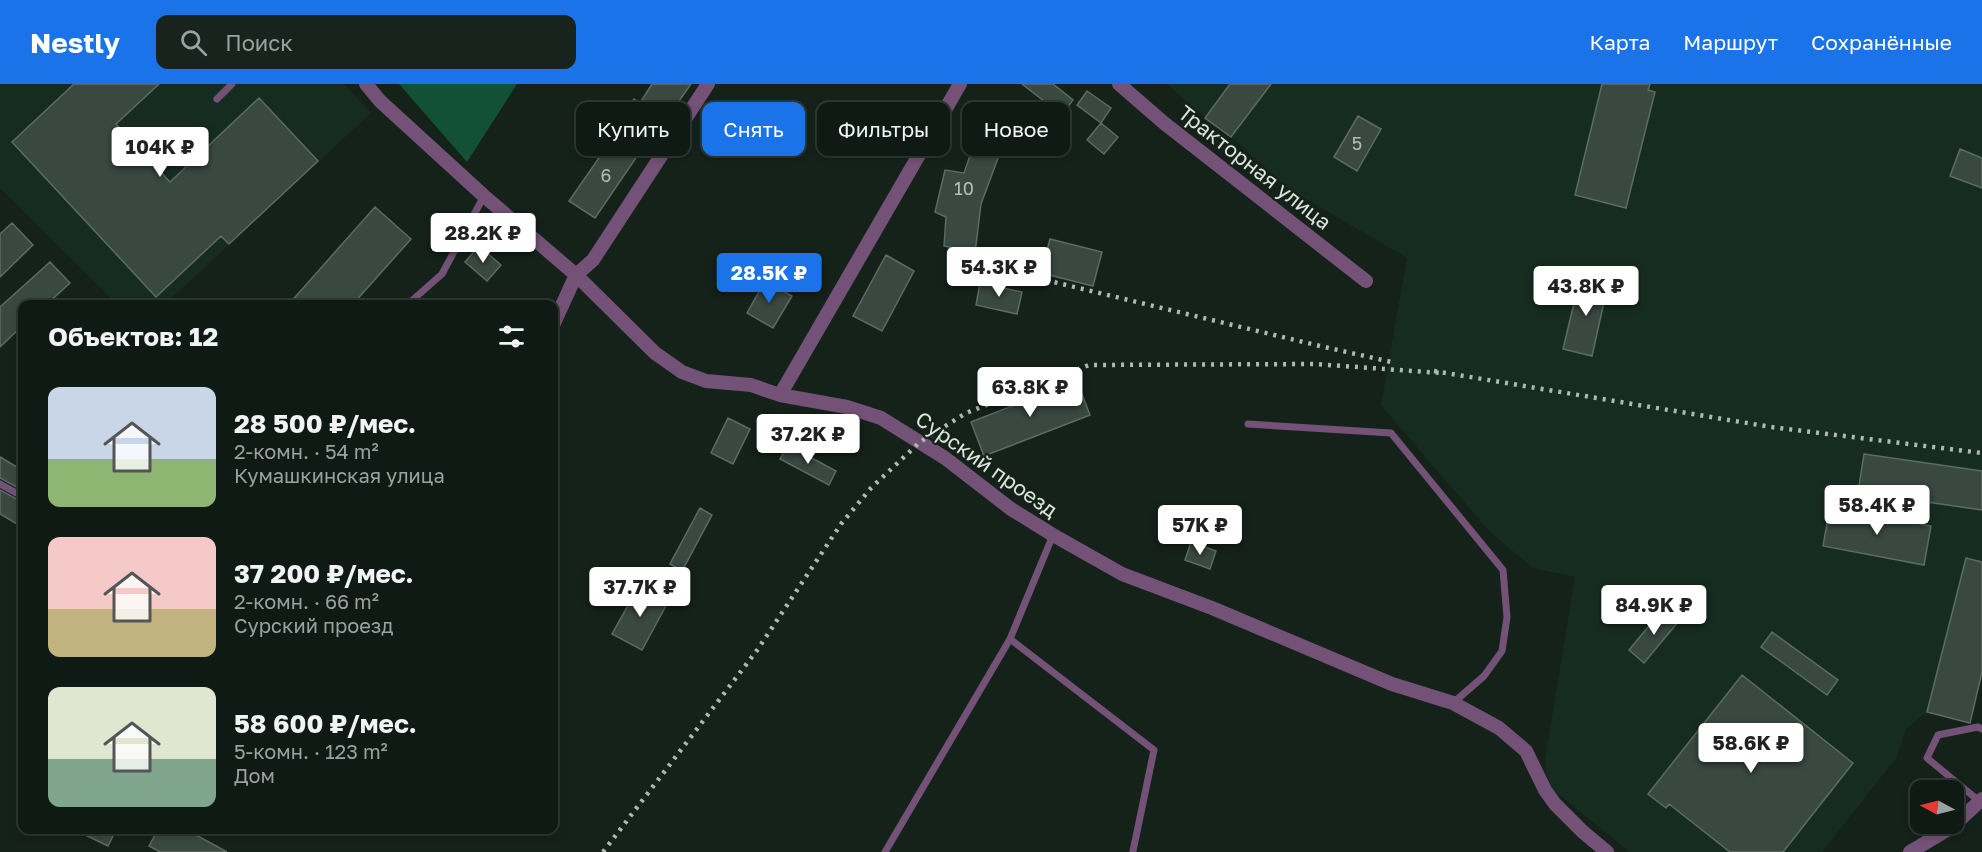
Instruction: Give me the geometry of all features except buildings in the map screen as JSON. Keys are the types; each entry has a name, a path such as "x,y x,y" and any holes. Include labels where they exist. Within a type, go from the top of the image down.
{"street":[{"name":"Сурский проезд","path":"366,84 380,101 484,196 576,275 655,353 682,372 706,381 751,385 780,395 847,407 881,418 945,458 1011,509 1122,574 1212,608 1392,684 1453,703 1499,728 1526,751 1545,790 1555,804 1582,832 1607,852"},
{"path":"558,314 576,275 593,260 708,84"},
{"path":"780,395 960,84"},
{"name":"Тракторная улица","path":"1119,84 1164,123 1366,281"},
{"path":"1910,852 1952,827 1981,800"}],"lane":[{"path":"217,99 232,84"},
{"path":"413,300 442,274 484,196"},
{"path":"1248,424 1391,433 1503,570 1507,617 1502,651 1484,676 1453,703"},
{"path":"0,484 18,494"},
{"path":"885,852 1010,639 1053,535"},
{"path":"1010,639 1154,750 1133,851"},
{"path":"1981,800 1927,758 1938,735 1978,727 1982,729"}],"shaded area":[{"path":"0,84 344,84 371,113 169,300 113,300 0,188"},
{"path":"1167,84 1982,84 1982,672 1970,723 1927,712 1906,729 1897,757 1822,852 1630,852 1553,790 1547,775 1545,759 1575,577 1533,568 1490,532 1381,405 1407,258 1289,189"}],"green space":[{"path":"399,84 517,84 467,162"}],"railway":[{"path":"1037,278 1396,363"},
{"path":"603,852 758,649 841,524 871,488 920,442 966,413 1089,365 1315,364 1441,373"},
{"path":"1434,371 1771,427 1982,453"}]}
